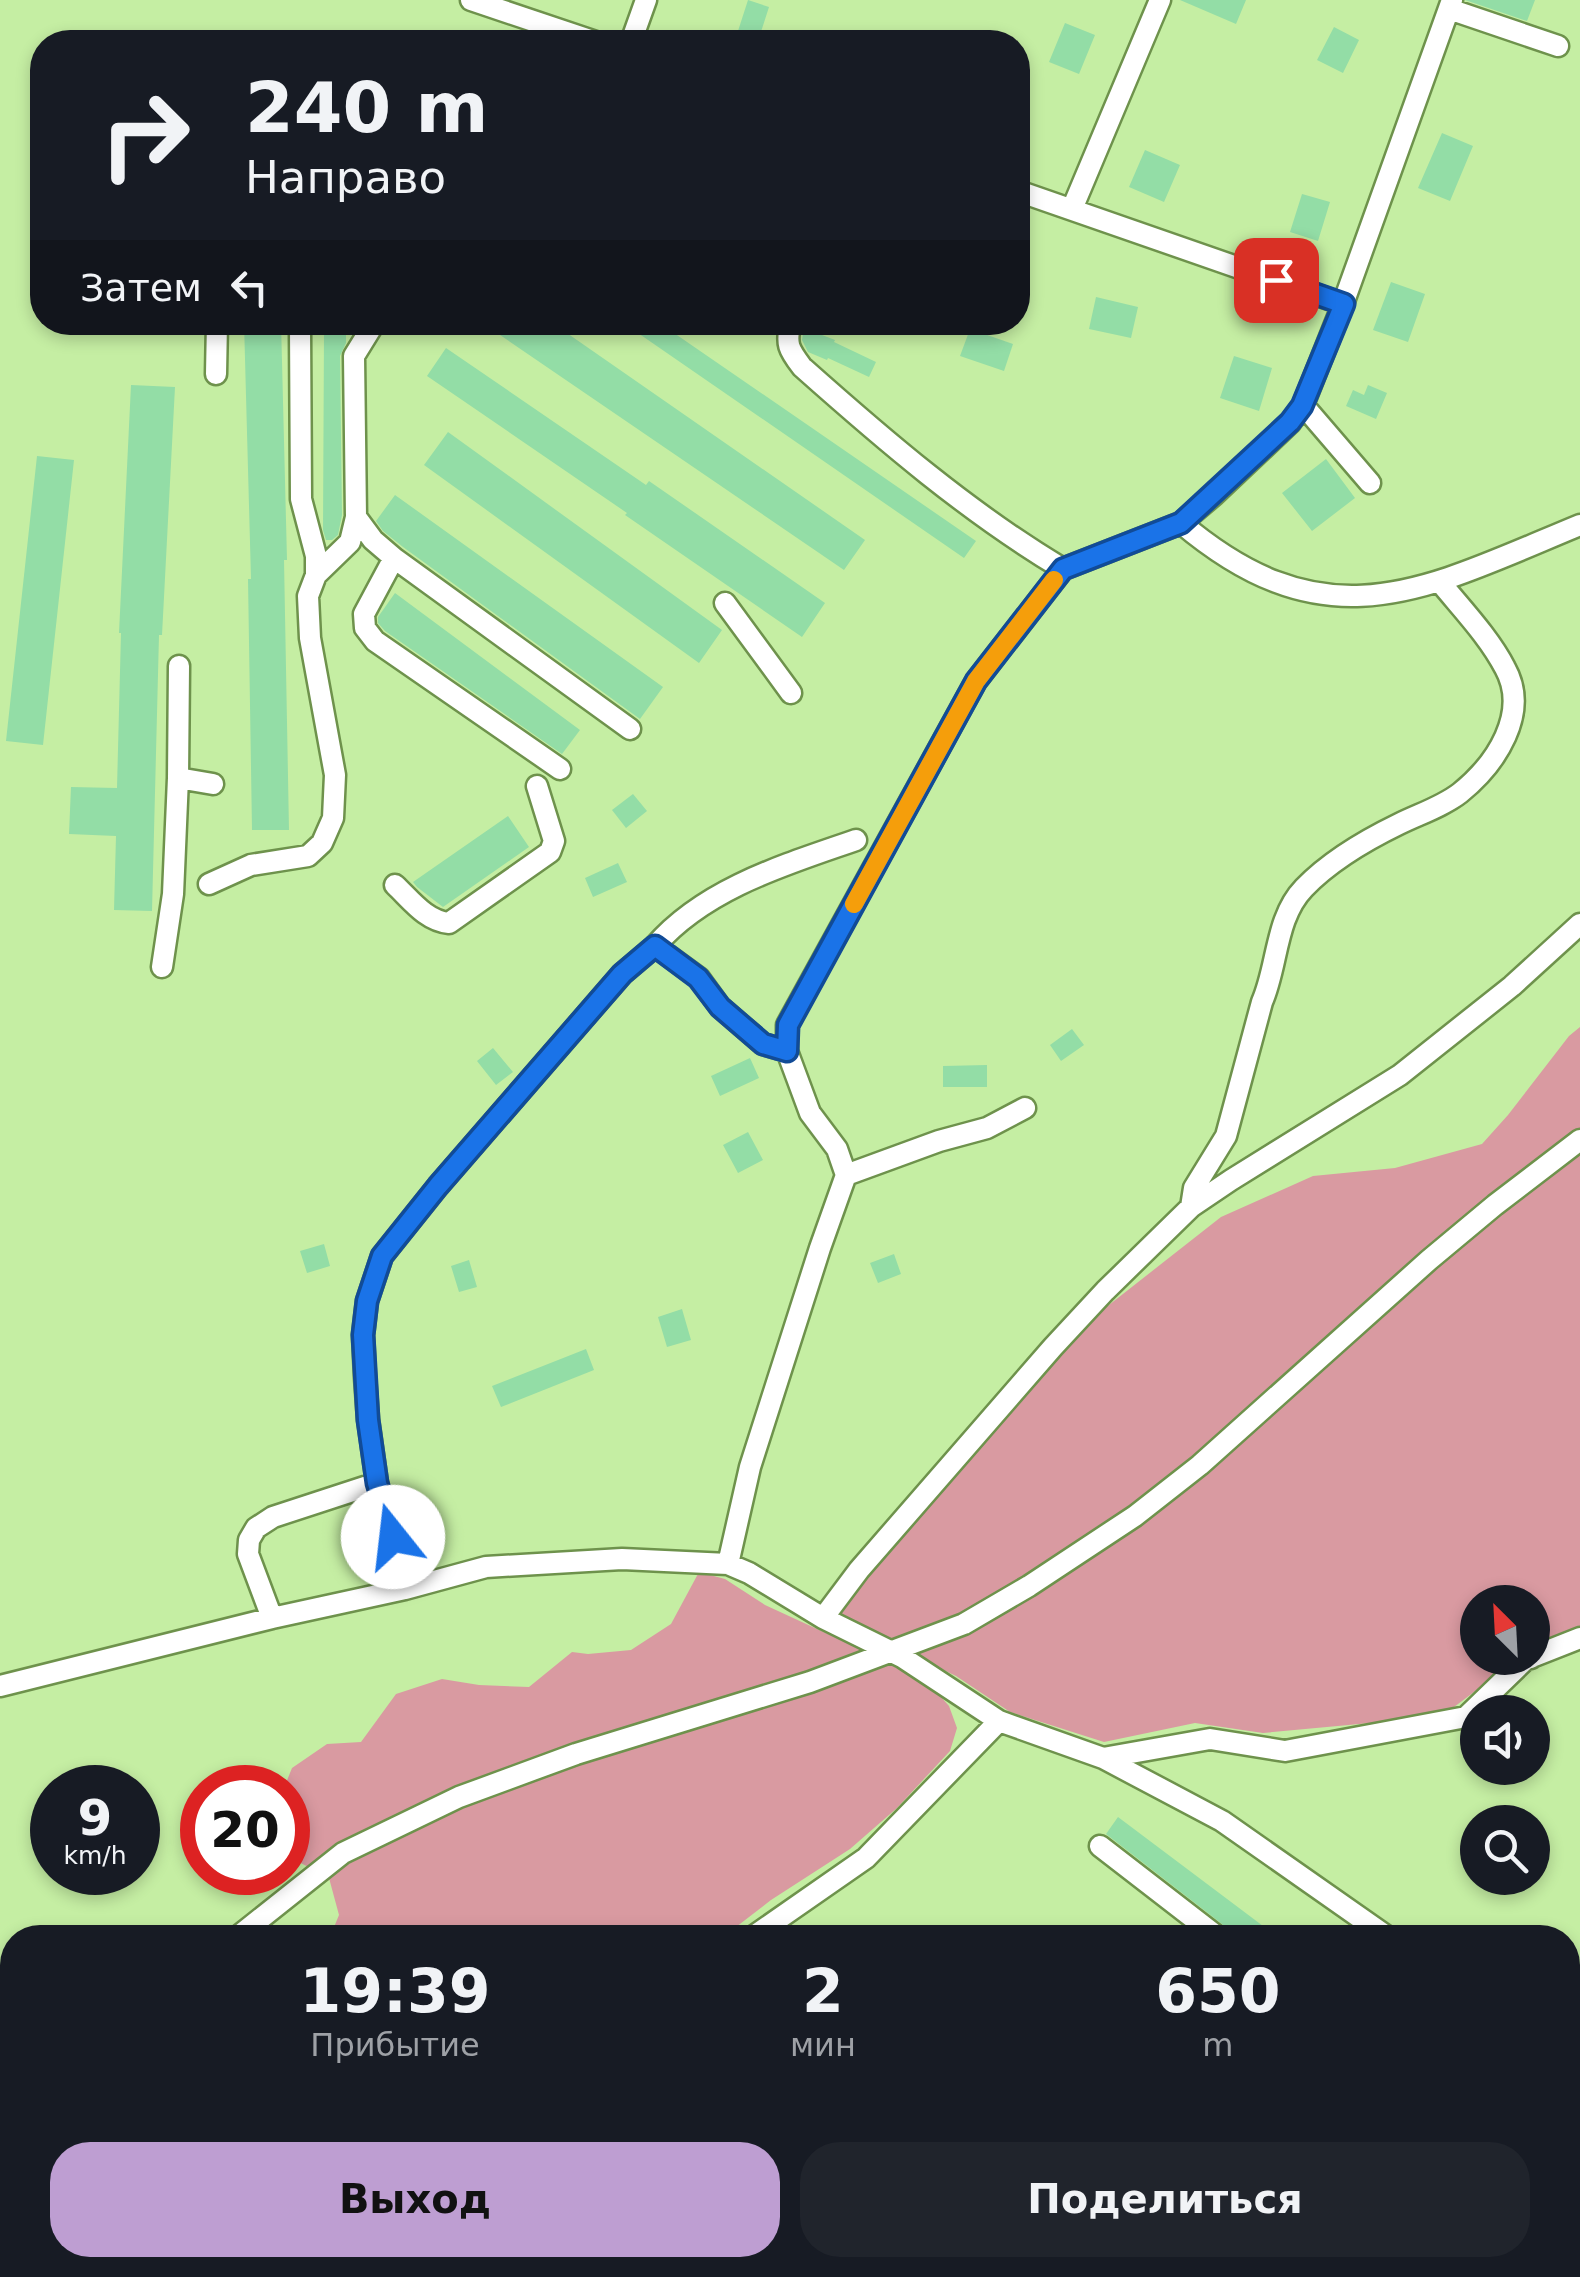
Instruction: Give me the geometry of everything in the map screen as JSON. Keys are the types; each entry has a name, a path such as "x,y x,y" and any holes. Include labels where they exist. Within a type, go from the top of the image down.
{"street":[{"path":"471,0 560,30"},
{"path":"635,30 646,0"},
{"path":"1072,209 1160,0"},
{"path":"728,1564 750,1467 846,1175 837,1149 810,1113 787,1051 788,1025 976,681 1063,569 1181,523 1290,422 1302,406 1344,304 1451,4 1558,46"},
{"path":"1030,195 1344,304"},
{"path":"216,374 217,335"},
{"path":"210,884 251,865 308,856 322,842 333,818 335,775 310,638 308,596 316,575 316,556 301,498 300,335"},
{"path":"316,575 350,542 356,516 354,356 367,335"},
{"path":"787,335 790,351 802,368 926,473 1063,569"},
{"path":"1302,406 1370,482"},
{"path":"356,516 373,540 394,558 630,730"},
{"path":"1181,523 1246,568 1290,588 1345,597 1394,594 1440,582 1580,526"},
{"path":"394,558 364,614 365,628 375,641 560,769"},
{"path":"1192,1207 1194,1188 1226,1136 1286,916 1300,891 1322,871 1364,844 1458,795 1484,770 1504,741 1514,716 1514,688 1505,666 1440,582"},
{"path":"725,603 792,693"},
{"path":"162,967 173,894 178,666"},
{"path":"178,778 213,784"},
{"path":"395,884 430,918 449,923 554,846 538,786"},
{"path":"404,1589 377,1483 368,1420 363,1335 367,1301 382,1256 622,974 668,930 758,874 856,840"},
{"path":"823,1618 858,1570 1052,1347 1192,1207 1400,1074 1512,986 1580,924"},
{"path":"655,946 698,978 720,1007 763,1044 787,1051"},
{"path":"846,1175 939,1141 988,1128 1025,1108"},
{"path":"252,1925 343,1853 459,1797 576,1754 810,1682 964,1624 1072,1559 1200,1465 1442,1250 1580,1140"},
{"path":"272,1618 248,1554 249,1540 256,1528 273,1517 377,1483"},
{"path":"0,1686 486,1567 622,1559 728,1564 890,1651 999,1721 1103,1758 1222,1822 1370,1925"},
{"path":"1550,1650 1580,1638"},
{"path":"1103,1758 1210,1739 1285,1751 1466,1717 1510,1675"},
{"path":"769,1925 866,1858 999,1721"},
{"path":"1100,1846 1202,1925"}],"shaded area":[{"path":"1580,1027 1580,1629 1550,1641 1550,1585 1460,1585 1460,1675 1497,1675 1470,1695 1460,1695 1460,1702 1450,1710 1381,1722 1263,1733 1195,1723 1104,1742 1010,1712 956,1676 826,1617 1086,1323 1221,1217 1313,1176 1395,1168 1482,1144"},
{"path":"699,1572 725,1579 765,1605 906,1670 933,1688 949,1706 957,1728 950,1751 897,1808 850,1849 739,1925 335,1925 339,1915 329,1878 310,1868 310,1765 296,1765 327,1744 361,1742 396,1694 442,1679 529,1687 572,1652 631,1650 671,1624"}],"building":[{"path":"748,0 769,7 762,30 738,30"},
{"path":"1180,0 1246,0 1236,24"},
{"path":"1465,0 1535,0 1527,21"},
{"path":"1065,23 1095,35 1079,74 1049,62"},
{"path":"1334,27 1359,40 1343,73 1317,60"},
{"path":"1442,133 1473,146 1450,201 1418,188"},
{"path":"1145,150 1180,165 1164,202 1129,187"},
{"path":"1302,194 1330,202 1318,241 1290,232"},
{"path":"1391,282 1425,294 1408,342 1373,330"},
{"path":"1096,297 1138,307 1131,338 1089,329"},
{"path":"244,335 281,335 289,830 252,830"},
{"path":"324,335 346,335 340,356 342,515 338,535 332,540 326,540"},
{"path":"500,335 570,335 865,540 844,570"},
{"path":"641,335 677,335 976,541 964,558"},
{"path":"803,335 822,335 876,362 869,377 808,352"},
{"path":"968,335 987,335 1013,344 1004,371 960,356"},
{"path":"446,348 825,603 802,637 427,376"},
{"path":"1234,356 1272,368 1259,411 1220,398"},
{"path":"131,385 175,387 159,635 152,911 114,910 116,836 69,834 71,787 117,788 119,633"},
{"path":"1368,385 1387,393 1376,419 1346,406 1353,390 1364,395"},
{"path":"448,432 722,630 699,663 424,465"},
{"path":"37,456 74,460 43,745 6,741"},
{"path":"1326,459 1355,498 1312,531 1282,493"},
{"path":"395,495 663,687 640,719 383,531 376,521"},
{"path":"395,593 580,730 562,754 385,631 378,617"},
{"path":"633,794 647,811 626,828 612,810"},
{"path":"508,816 529,847 443,907 413,882"},
{"path":"618,863 627,882 593,897 585,878"},
{"path":"1072,1029 1084,1045 1061,1061 1050,1045"},
{"path":"493,1048 513,1072 496,1085 477,1061"},
{"path":"750,1058 759,1078 720,1096 711,1076"},
{"path":"987,1065 987,1087 943,1087 943,1066"},
{"path":"748,1132 763,1160 738,1173 723,1145"},
{"path":"324,1244 330,1266 307,1273 300,1251"},
{"path":"894,1254 901,1274 878,1283 870,1263"},
{"path":"469,1260 477,1287 459,1292 451,1266"},
{"path":"682,1309 691,1340 667,1347 658,1317"},
{"path":"586,1349 594,1370 501,1407 492,1386"},
{"path":"1118,1817 1262,1925 1223,1925 1106,1834"}],"slow traffic":[{"path":"854,904 976,681 1054,580"}],"route":[{"path":"393,1537 377,1483 368,1420 363,1335 367,1301 382,1256 622,974 655,946 698,978 720,1007 763,1044 787,1051 788,1025 976,681 1063,569 1181,523 1290,422 1302,406 1344,304 1276,280"}]}
